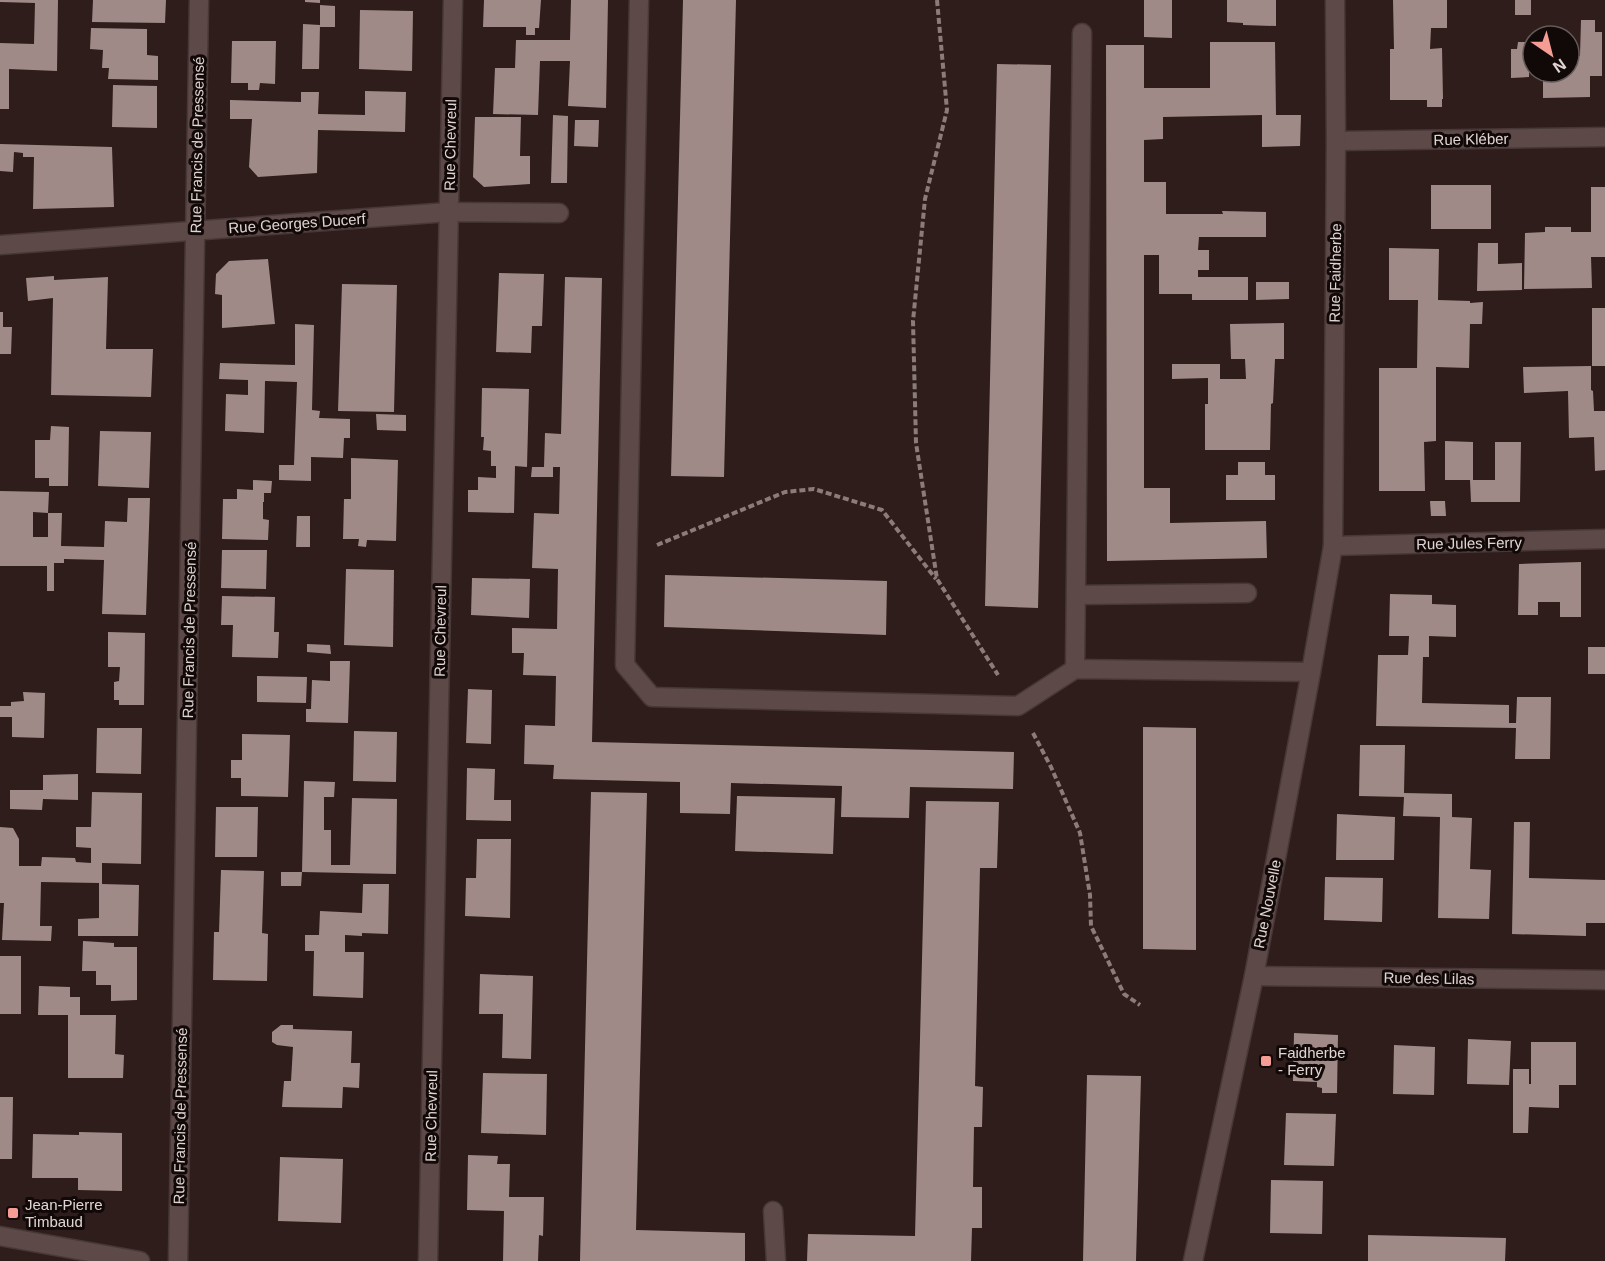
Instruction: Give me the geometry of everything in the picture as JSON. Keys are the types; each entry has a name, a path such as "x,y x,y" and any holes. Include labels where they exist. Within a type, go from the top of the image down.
{"street":[{"name":"Rue Francis de Pressensé","path":"178,1261 199,0"},
{"name":"Rue Chevreul","path":"428,1261 453,0"},
{"path":"639,0 625,665 652,697 1018,706 1076,669 1311,672"},
{"name":"Rue Faidherbe","path":"1333,546 1335,0"},
{"path":"1076,669 1082,33"},
{"name":"Rue Kléber","path":"1336,141 1605,137"},
{"name":"Rue Georges Ducerf","path":"0,245 449,212 559,213"},
{"name":"Rue Jules Ferry","path":"1333,546 1605,539"},
{"name":"Rue Nouvelle","path":"1193,1261 1254,976 1333,546"},
{"path":"1076,595 1247,594"},
{"name":"Rue des Lilas","path":"1254,976 1605,980"},
{"path":"773,1211 776,1261"},
{"path":"0,1236 141,1261"}],"path":[{"path":"937,0 946,110 926,199 912,321 916,443 937,579"},
{"path":"627,557 785,492 814,489 882,510 937,579 1018,706 1051,767 1080,833 1090,895 1091,926 1124,994 1140,1005"}],"building":[{"path":"0,0 58,0 57,71 9,69 9,109 0,109 0,43 34,44 35,3 0,2"},
{"path":"93,0 166,0 165,23 92,22"},
{"path":"305,0 320,0 320,3 305,2"},
{"path":"484,0 541,0 539,28 535,28 535,35 526,35 526,27 483,27"},
{"path":"571,0 608,0 606,108 568,106 570,61 540,61 538,115 493,114 495,68 515,68 516,40 570,40"},
{"path":"683,0 736,0 724,477 671,476"},
{"path":"1144,0 1172,0 1172,38 1144,37"},
{"path":"1227,0 1276,0 1276,26 1227,22"},
{"path":"1393,0 1447,0 1447,28 1431,28 1430,49 1442,48 1442,107 1427,107 1427,100 1390,100 1390,49 1394,49"},
{"path":"1515,0 1531,0 1531,15 1515,15"},
{"path":"320,5 335,6 335,27 320,27"},
{"path":"360,10 413,11 412,71 359,69"},
{"path":"1581,20 1595,20 1595,32 1602,32 1602,76 1590,76 1590,97 1543,98 1543,84 1581,84"},
{"path":"303,24 320,25 319,69 302,69"},
{"path":"91,28 147,29 147,55 158,56 158,80 108,79 109,68 102,68 103,50 90,49"},
{"path":"232,41 276,41 275,84 260,83 259,90 248,90 248,83 231,83"},
{"path":"1210,42 1275,42 1276,115 1301,115 1300,146 1262,147 1262,115 1163,117 1163,139 1144,140 1144,182 1166,182 1166,214 1223,214 1222,211 1266,212 1266,237 1199,237 1198,250 1209,250 1209,270 1198,270 1198,277 1248,277 1248,300 1192,300 1192,294 1159,294 1159,255 1144,255 1144,488 1170,488 1170,523 1266,521 1267,558 1107,561 1106,45 1144,45 1144,88 1210,88"},
{"path":"1518,42 1521,42 1521,77 1511,78 1511,49 1517,49"},
{"path":"997,64 1051,65 1038,608 985,606"},
{"path":"113,85 157,86 157,128 112,127"},
{"path":"365,91 406,92 405,132 318,130 317,173 258,177 249,167 252,119 230,119 230,100 301,102 301,92 319,92 318,114 365,115"},
{"path":"553,115 568,116 567,183 551,183"},
{"path":"475,117 521,117 520,156 530,156 530,184 484,187 473,177"},
{"path":"575,120 599,120 598,147 574,146"},
{"path":"0,144 112,147 114,207 33,209 34,157 23,157 23,153 14,152 13,172 0,171"},
{"path":"1431,185 1491,185 1491,229 1431,229"},
{"path":"1591,187 1605,187 1605,257 1591,257 1592,288 1524,289 1525,233 1545,232 1545,227 1571,227 1571,232 1591,232"},
{"path":"1478,243 1498,243 1498,264 1522,263 1522,290 1477,291"},
{"path":"1389,248 1439,249 1438,300 1483,302 1482,324 1470,324 1469,368 1436,367 1436,441 1424,442 1425,491 1379,491 1379,368 1417,368 1418,300 1389,300"},
{"path":"268,259 275,324 222,328 222,295 215,294 216,274 229,261"},
{"path":"499,273 544,274 542,326 532,326 531,353 496,352"},
{"path":"54,276 54,280 108,277 106,349 153,349 151,397 51,395 53,298 28,301 26,278"},
{"path":"565,277 602,278 592,742 1014,752 1013,789 910,787 909,818 841,817 842,786 731,783 730,814 680,813 680,782 553,779 554,765 524,764 525,725 555,726 556,676 523,675 524,653 512,653 512,628 557,629 558,569 532,568 534,513 559,514 560,467 553,467 553,477 531,477 532,467 544,467 545,433 561,434"},
{"path":"1256,282 1289,282 1289,299 1256,300"},
{"path":"342,284 397,285 394,412 338,411"},
{"path":"1592,308 1605,308 1605,366 1592,366"},
{"path":"0,312 3,312 3,327 12,327 11,354 0,354"},
{"path":"1284,323 1284,359 1275,359 1270,450 1205,450 1205,404 1208,404 1208,378 1172,379 1172,364 1220,364 1220,379 1246,379 1245,359 1231,359 1230,324"},
{"path":"295,324 314,325 312,410 320,411 319,418 350,419 350,438 344,438 343,458 311,457 311,481 279,480 279,465 294,465 297,382 265,381 264,433 225,431 226,394 248,395 248,380 219,379 220,363 295,365"},
{"path":"1591,366 1594,411 1605,411 1605,470 1595,471 1594,437 1569,438 1568,391 1524,393 1523,367"},
{"path":"482,388 529,389 527,467 515,466 514,513 468,512 468,490 478,490 478,477 496,478 496,466 491,466 491,451 483,450"},
{"path":"376,414 406,415 406,431 377,430"},
{"path":"51,426 69,427 68,486 49,486 49,478 35,478 35,440 50,440"},
{"path":"100,431 151,432 149,488 98,486"},
{"path":"1445,441 1473,442 1473,480 1495,480 1495,442 1521,442 1520,502 1471,502 1470,480 1445,480"},
{"path":"351,458 398,460 396,541 367,540 366,547 358,546 359,539 343,539 344,499 351,499"},
{"path":"1238,462 1265,462 1265,475 1275,475 1275,500 1226,500 1226,475 1238,475"},
{"path":"253,480 272,481 271,493 264,493 263,502 263,519 269,520 268,540 222,539 223,499 237,499 237,489 253,490"},
{"path":"0,491 49,492 48,513 62,513 61,546 104,547 105,521 127,522 128,498 150,498 146,615 102,614 104,560 64,559 64,563 54,563 54,591 47,591 47,566 0,566","holes":["33,512 48,513 48,537 33,537"]},
{"path":"1430,501 1445,501 1446,516 1431,516"},
{"path":"297,516 310,516 310,547 296,547"},
{"path":"222,550 267,550 266,589 221,588"},
{"path":"1581,562 1581,617 1560,617 1560,602 1538,602 1538,615 1518,615 1519,564"},
{"path":"346,569 394,570 393,647 344,645"},
{"path":"665,575 887,581 886,635 664,627"},
{"path":"472,578 530,579 529,618 471,615"},
{"path":"1390,594 1432,595 1432,604 1456,605 1456,637 1429,636 1429,657 1423,657 1422,703 1509,705 1509,723 1516,723 1517,697 1551,697 1550,759 1515,759 1516,728 1376,726 1378,655 1408,655 1409,636 1389,636"},
{"path":"222,596 275,597 274,632 279,632 278,658 232,657 233,625 221,625"},
{"path":"108,632 145,633 144,705 119,705 119,700 114,700 114,682 119,681 120,667 108,667"},
{"path":"307,644 330,645 331,654 307,652"},
{"path":"1588,647 1605,647 1605,674 1588,674"},
{"path":"330,661 350,661 348,723 306,722 306,709 311,709 312,680 330,681"},
{"path":"257,676 307,677 306,703 257,702"},
{"path":"468,689 492,690 491,744 466,743"},
{"path":"23,692 45,693 44,738 12,737 12,717 0,717 0,706 11,706 11,702 24,701"},
{"path":"1143,727 1196,728 1196,950 1143,949"},
{"path":"97,728 142,728 141,774 96,773"},
{"path":"354,731 397,732 396,782 353,781"},
{"path":"242,734 290,735 288,797 241,796 241,778 231,778 231,760 242,760"},
{"path":"1360,745 1405,745 1404,793 1452,794 1452,817 1472,818 1470,869 1491,870 1489,919 1438,918 1440,817 1403,816 1404,797 1359,796"},
{"path":"467,768 495,769 494,800 511,800 511,821 466,820"},
{"path":"78,774 78,800 43,799 42,810 10,809 10,790 43,790 43,775"},
{"path":"304,781 335,782 334,797 324,797 324,830 331,830 331,865 350,865 352,798 397,799 396,874 302,872"},
{"path":"92,792 142,793 141,864 102,863 102,884 139,885 138,936 78,936 78,919 99,918 99,883 41,882 40,926 52,926 51,941 2,940 4,903 0,903 0,827 13,828 19,839 19,866 41,866 42,857 75,858 76,862 91,863 91,848 76,847 76,827 91,827"},
{"path":"591,792 647,793 636,1230 745,1233 745,1261 580,1261"},
{"path":"737,796 835,798 833,854 735,851"},
{"path":"926,801 999,802 997,868 980,868 975,1086 983,1087 982,1127 974,1127 973,1187 982,1187 982,1228 972,1228 971,1261 807,1261 808,1234 915,1236"},
{"path":"216,807 258,807 257,857 215,857"},
{"path":"1337,814 1395,817 1394,860 1336,860"},
{"path":"1514,822 1530,822 1529,878 1605,880 1605,923 1586,923 1586,936 1512,934"},
{"path":"477,839 511,839 510,918 465,916 466,878 476,878"},
{"path":"221,870 264,871 262,933 268,934 267,981 213,980 214,932 219,932"},
{"path":"281,872 302,872 301,886 281,886"},
{"path":"1325,877 1383,878 1382,922 1324,920"},
{"path":"363,884 389,884 388,934 345,935 345,952 364,952 363,998 313,996 314,951 305,951 305,935 319,935 320,911 362,913"},
{"path":"83,941 114,943 114,947 137,947 137,1000 111,1001 111,985 96,985 96,971 82,971"},
{"path":"0,956 21,956 21,1014 0,1014"},
{"path":"480,974 533,976 531,1059 502,1058 503,1014 479,1014"},
{"path":"39,986 70,987 70,997 80,997 80,1015 116,1015 115,1054 124,1055 123,1078 68,1078 68,1015 38,1015"},
{"path":"281,1025 293,1025 293,1029 352,1031 351,1063 360,1063 359,1088 343,1087 342,1108 282,1107 284,1081 291,1081 293,1047 272,1042 272,1032"},
{"path":"1294,1033 1338,1035 1337,1093 1322,1093 1322,1088 1317,1087 1317,1082 1293,1081"},
{"path":"1468,1039 1511,1041 1509,1085 1467,1084"},
{"path":"1531,1042 1576,1042 1576,1085 1559,1085 1559,1108 1529,1107 1528,1133 1513,1133 1513,1069 1529,1069 1529,1084 1531,1084"},
{"path":"1394,1045 1435,1047 1434,1095 1393,1094"},
{"path":"483,1073 547,1074 546,1135 481,1133"},
{"path":"1087,1075 1141,1076 1136,1261 1083,1261"},
{"path":"0,1097 13,1097 12,1159 0,1159"},
{"path":"1286,1113 1336,1114 1334,1166 1284,1165"},
{"path":"79,1132 122,1133 122,1191 78,1190 78,1178 32,1178 33,1134 79,1135"},
{"path":"468,1155 498,1156 497,1164 510,1164 509,1197 544,1197 543,1236 539,1235 538,1261 503,1261 504,1211 467,1210"},
{"path":"280,1157 343,1159 341,1223 278,1221"},
{"path":"1271,1180 1323,1181 1322,1234 1270,1233"},
{"path":"1368,1235 1506,1238 1505,1261 1368,1261"}],"place":[{"name":"Faidherbe - Ferry","path":"1266,1061"},
{"name":"Jean-Pierre Timbaud","path":"13,1213"}]}
